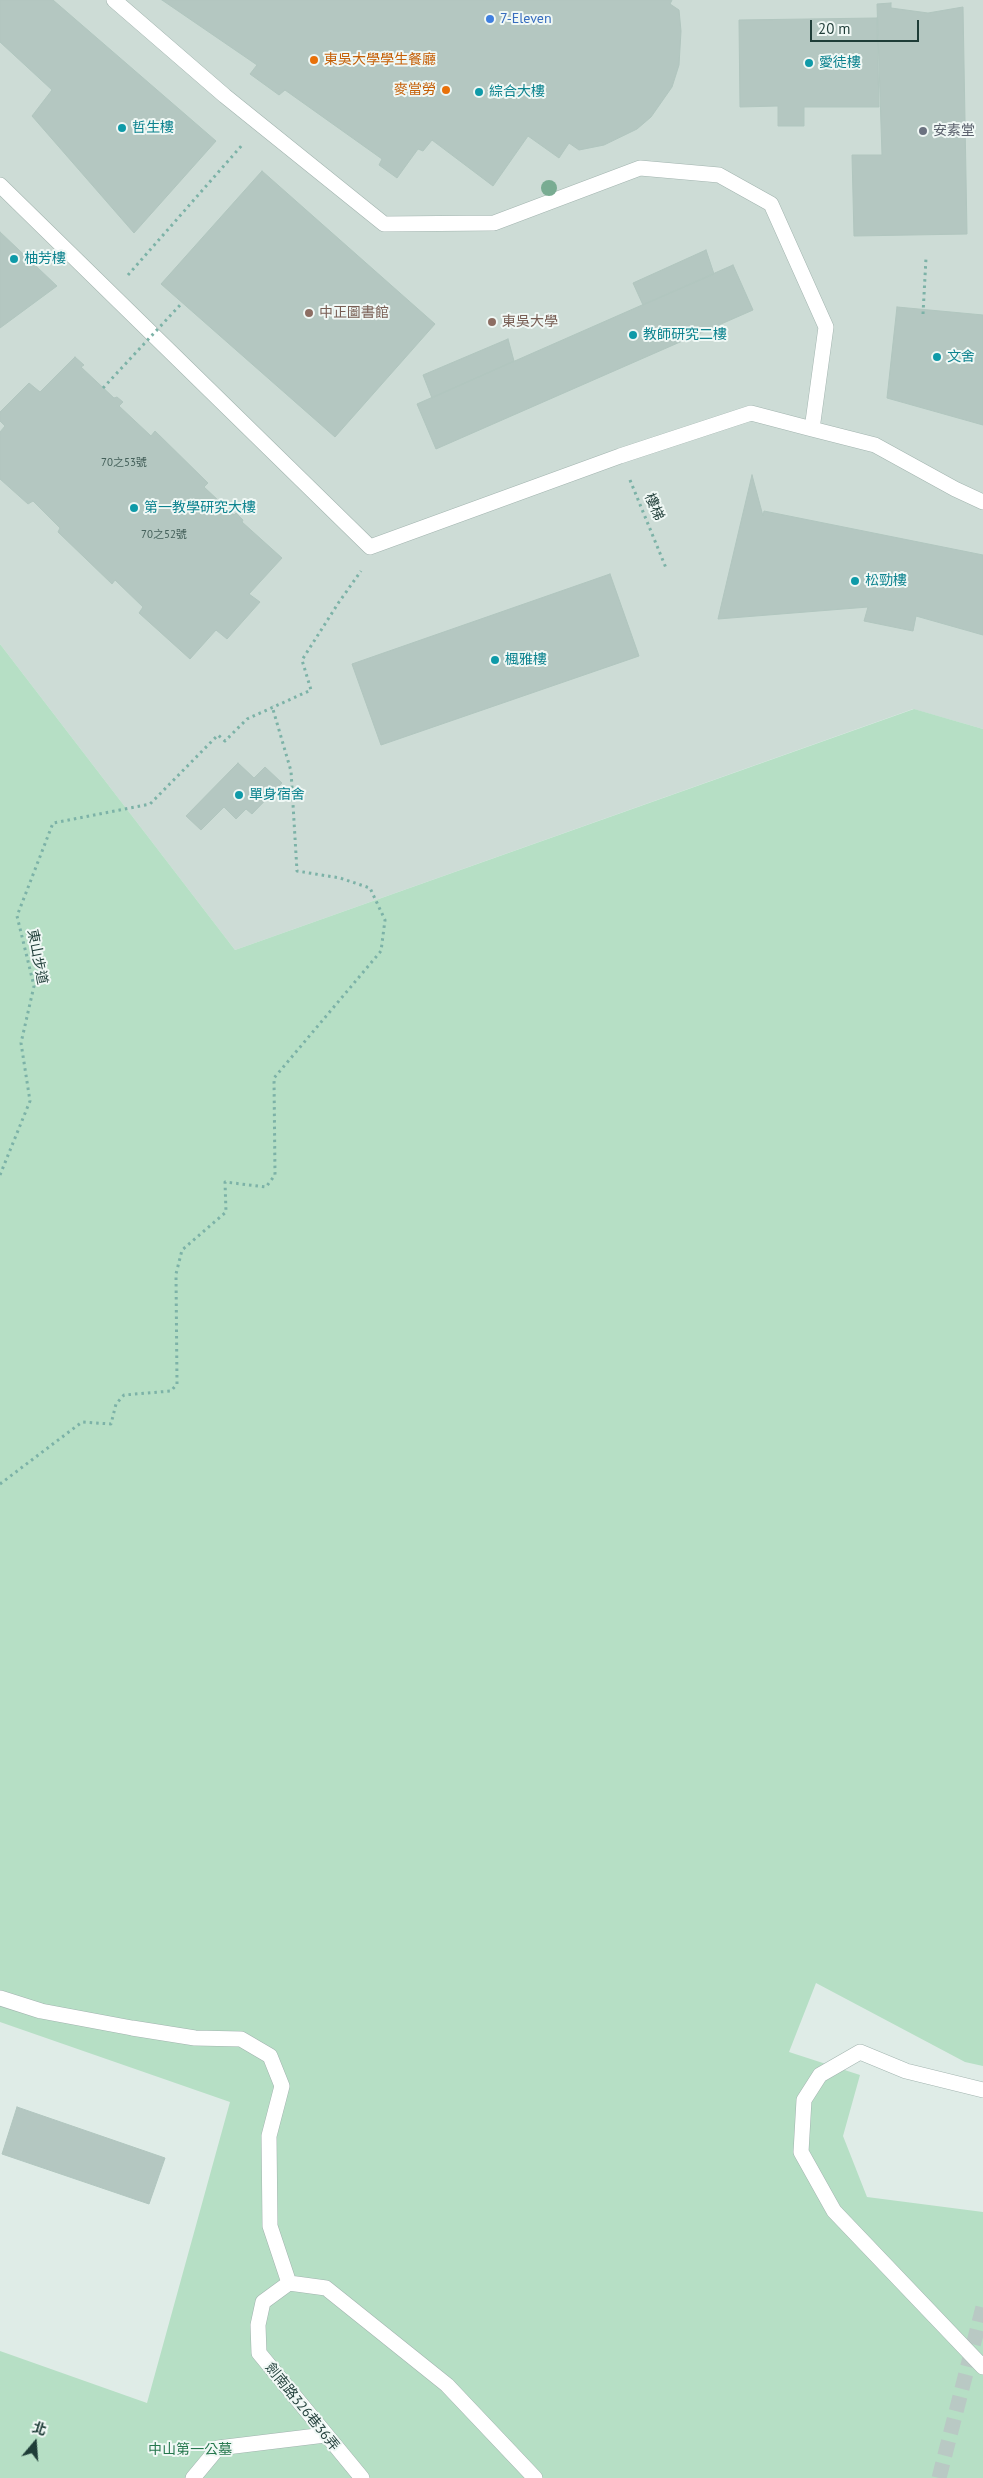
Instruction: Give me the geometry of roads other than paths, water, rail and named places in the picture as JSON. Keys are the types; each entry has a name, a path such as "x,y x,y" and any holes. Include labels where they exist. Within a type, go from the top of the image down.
{"lane":[{"path":"114,0 260,125 384,224 494,222 640,168 718,175 771,204 826,327 812,429"},
{"path":"0,185 370,547 620,456 751,413 875,445 955,489 983,502"},
{"path":"0,1998 41,2011 132,2028 195,2038 241,2039 270,2056 282,2086 269,2136 270,2226 289,2283 326,2288 446,2385 535,2478"},
{"path":"983,2090 906,2071 860,2052 820,2075 804,2100 801,2152 834,2211 983,2367"},
{"name":"劍南路326巷36弄","path":"289,2283 264,2302 258,2325 259,2353 362,2478"},
{"path":"193,2478 218,2448 325,2435"}],"tunnel":[{"path":"939,2478 983,2307"}],"place":[{"name":"7-Eleven","path":"490,19"},
{"name":"東吳大學學生餐廳","path":"314,60"},
{"name":"愛徒樓","path":"809,63"},
{"name":"麥當勞","path":"446,90"},
{"name":"綜合大樓","path":"479,92"},
{"name":"哲生樓","path":"122,128"},
{"name":"安素堂","path":"923,131"},
{"name":"柚芳樓","path":"14,259"},
{"name":"中正圖書館","path":"309,313"},
{"name":"東吳大學","path":"492,322"},
{"name":"教師研究二樓","path":"633,335"},
{"name":"文舍","path":"937,357"},
{"name":"第一教學研究大樓","path":"134,508"},
{"name":"松勁樓","path":"855,581"},
{"name":"楓雅樓","path":"495,660"},
{"name":"單身宿舍","path":"239,795"}],"park label":[{"name":"中山第一公墓","path":"190,2450"}]}
